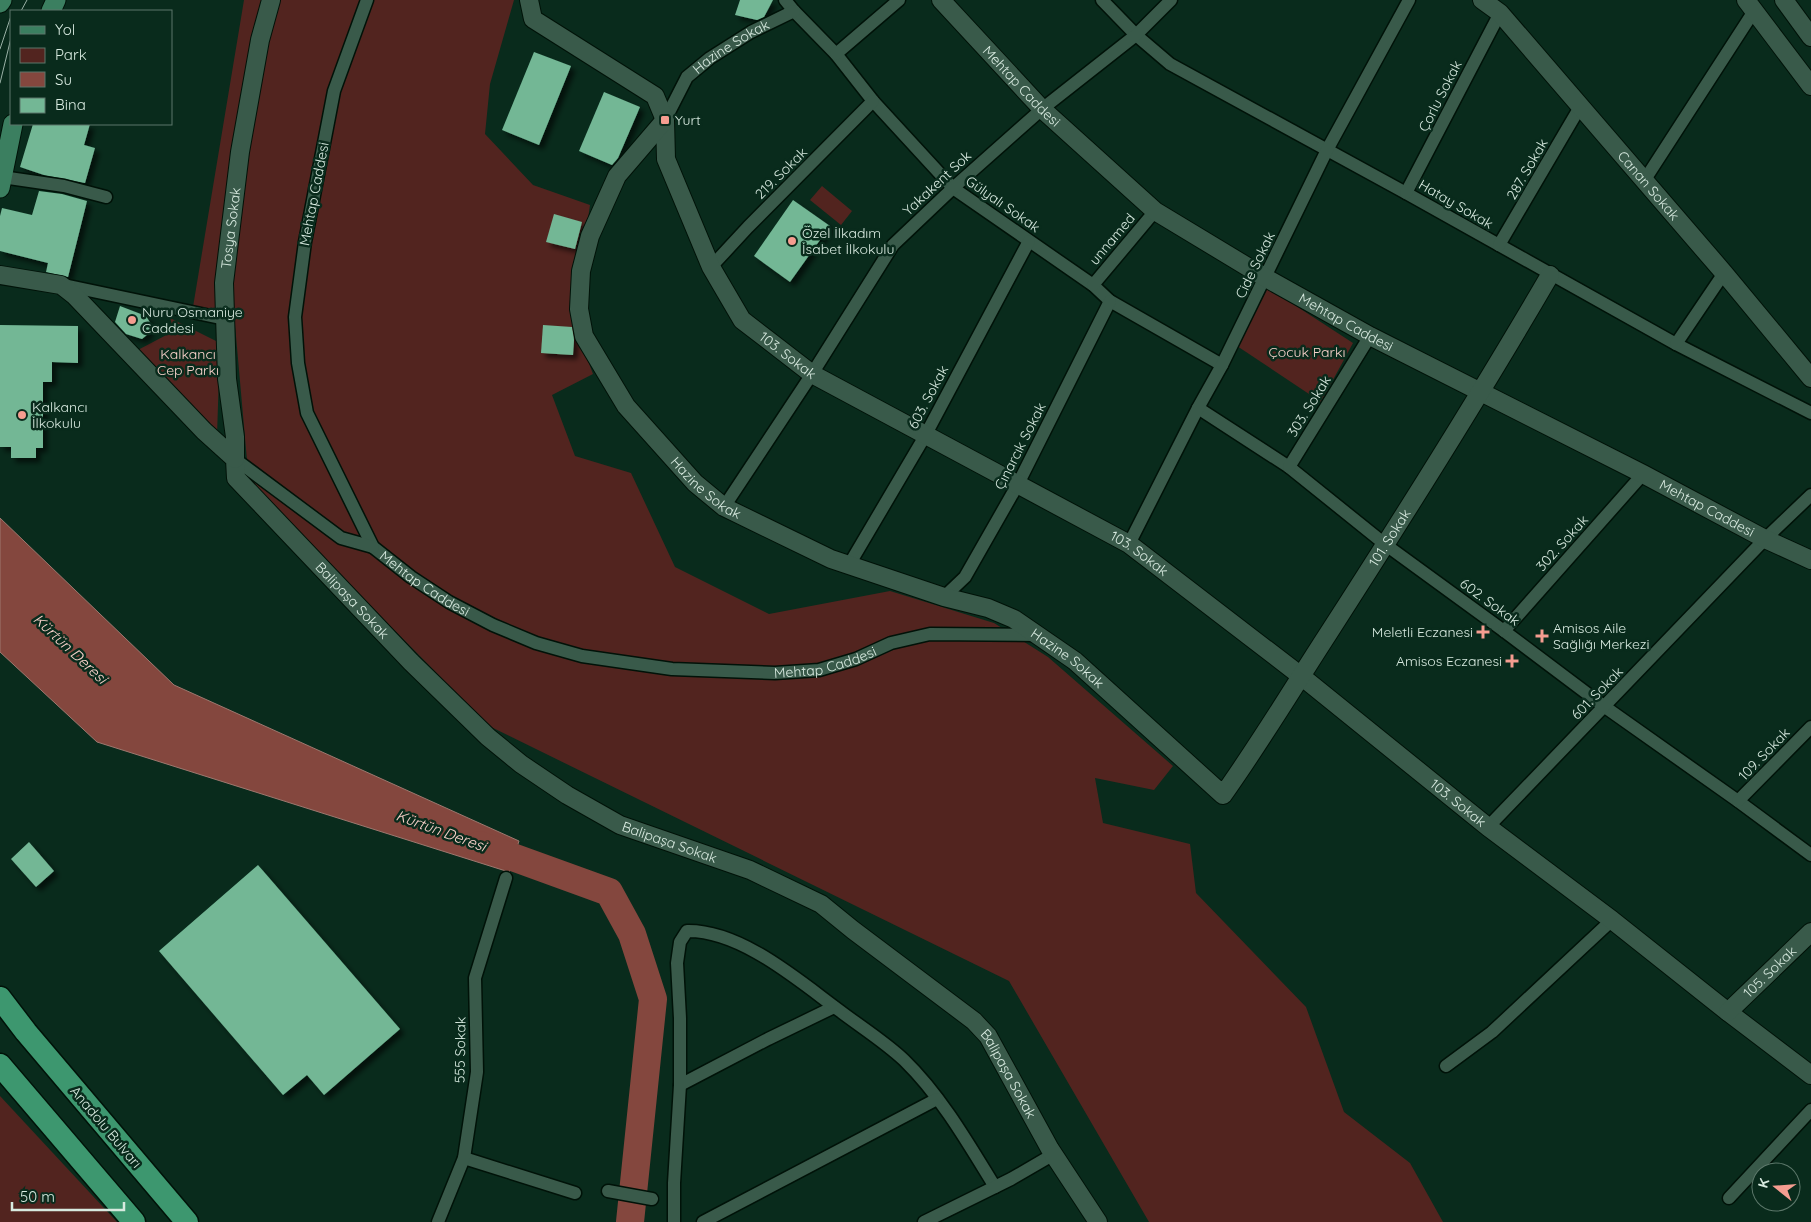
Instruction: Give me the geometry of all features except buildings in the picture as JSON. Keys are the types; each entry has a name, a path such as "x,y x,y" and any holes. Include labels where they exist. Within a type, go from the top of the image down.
{"highway":[{"path":"0,998 26,1032"},
{"path":"0,1005 26,1032"},
{"name":"Anadolu Bulvarı","path":"26,1032 187,1222"},
{"path":"0,1065 134,1222"},
{"path":"0,1076 26,1097"}],"main road":[{"path":"0,4 2,0"},
{"path":"1,183 13,125"}],"street":[{"name":"Tosya Sokak","path":"235,459 235,437 227,379 224,284 240,152 260,40 270,0"},
{"name":"Mehtap Caddesi","path":"367,0 334,91 305,242 295,317 298,362 307,413 373,547 411,577 449,602 493,625 528,640 582,656 672,669 775,674 819,670 856,659 891,643 930,634 1038,635"},
{"name":"103. Sokak","path":"529,0 533,19 655,96 665,120 666,160 711,267 742,320 812,374 1129,544 1301,676 1488,827 1612,920 1811,1075"},
{"name":"Gülyalı Sokak","path":"785,0 836,54 874,101 953,188 1093,285 1110,301 1222,365"},
{"path":"836,54 899,0"},
{"name":"Mehtap Caddesi","path":"941,0 1042,109 1155,211 1266,278 1370,336 1643,474 1765,539 1811,560"},
{"name":"Hatay Sokak","path":"1102,0 1136,35 1170,64 1676,344 1811,413"},
{"name":"Yakakent Sok","path":"724,507 812,374 893,245 953,188 1042,109 1136,35 1171,0"},
{"name":"Cide Sokak","path":"1129,544 1266,278 1327,150 1409,0"},
{"name":"Canan Sokak","path":"1482,0 1500,13 1724,273 1811,378"},
{"path":"1784,0 1811,37"},
{"path":"1644,181 1750,5 1811,86"},
{"name":"Hazine Sokak","path":"794,11 751,32 710,58 687,77 665,120 617,176 590,236 582,271 578,309 584,336 626,406 695,483 724,507 832,559 944,597 988,608 1014,619 1075,661 1222,795"},
{"name":"Çorlu Sokak","path":"1406,193 1500,13"},
{"name":"219. Sokak","path":"711,267 748,227 874,101"},
{"name":"287. Sokak","path":"1499,246 1580,107"},
{"path":"1,183 64,186 106,197"},
{"name":"unnamed","path":"1093,285 1155,211"},
{"name":"603. Sokak","path":"849,565 925,436 1029,241"},
{"path":"1676,344 1724,273"},
{"path":"0,275 61,285 225,319"},
{"name":"101. Sokak","path":"1222,795 1251,755 1386,545 1481,393 1550,275"},
{"path":"61,285 75,296 204,431 235,459 341,538 373,547"},
{"name":"Çınarcık Sokak","path":"944,597 965,577 1018,484 1110,301"},
{"name":"303. Sokak","path":"1288,467 1370,336"},
{"name":"602. Sokak","path":"1198,408 1288,467 1386,545 1604,707 1738,801 1811,856"},
{"name":"Balipaşa Sokak","path":"235,459 236,478 411,662 488,737 521,764 567,795 620,826 750,870 821,904 974,1020 988,1036 1054,1154 1098,1222"},
{"name":"302. Sokak","path":"1504,631 1643,474"},
{"name":"601. Sokak","path":"1488,827 1765,539 1811,495"},
{"name":"109. Sokak","path":"1738,801 1811,727"},
{"name":"555 Sokak","path":"438,1222 464,1158 477,1072 475,978 506,878"},
{"path":"1446,1066 1492,1032 1612,920"},
{"path":"674,1222 674,1182 680,1085 678,964 680,942 687,931 699,931 732,940 775,963 903,1060 937,1099 958,1127 995,1187"},
{"name":"105. Sokak","path":"1728,1012 1811,932"},
{"path":"680,1085 775,1035 834,1007"},
{"path":"703,1222 937,1099"},
{"path":"1729,1198 1811,1110"},
{"path":"924,1222 995,1187 1054,1154"},
{"path":"464,1158 575,1193"},
{"path":"92,1173 121,1222"},
{"path":"608,1191 652,1199"}],"green space":[{"path":"244,0 514,0 490,84 485,134 533,185 590,205 573,321 593,374 552,395 575,456 631,473 675,567 769,614 890,591 994,623 1048,657 1173,766 1154,790 1095,778 1103,823 1190,844 1196,893 1306,1007 1344,1112 1410,1163 1443,1222 1149,1222 1009,981 489,726 249,483 235,325 191,319"},
{"path":"822,186 852,211 841,225 810,200"},
{"name":"Çocuk Parkı","path":"1267,287 1353,343 1321,402 1237,346"},
{"name":"Kalkancı Cep Parkı","path":"170,318 220,343 217,436 134,352 174,331"},
{"path":"0,1096 117,1222 0,1222"}],"water":[{"path":"0,518 174,685 519,841 509,872 97,742 0,652"}],"waterway":[{"name":"Kürtün Deresi","path":"479,845 609,892 632,934 653,999 630,1222"}],"tram line":[{"path":"22,10 27,0"},
{"path":"0,49 10,19"},
{"path":"0,83 10,42"}],"place":[{"name":"Yurt","path":"665,120"},
{"name":"Özel İlkadım İsabet İlkokulu","path":"792,241"},
{"name":"Nuru Osmaniye Caddesi","path":"132,320"},
{"name":"Kalkancı İlkokulu","path":"22,415"},
{"name":"Meletli Eczanesi","path":"1483,632"},
{"name":"Amisos Aile Sağlığı Merkezi","path":"1542,636"},
{"name":"Amisos Eczanesi","path":"1512,661"}]}
